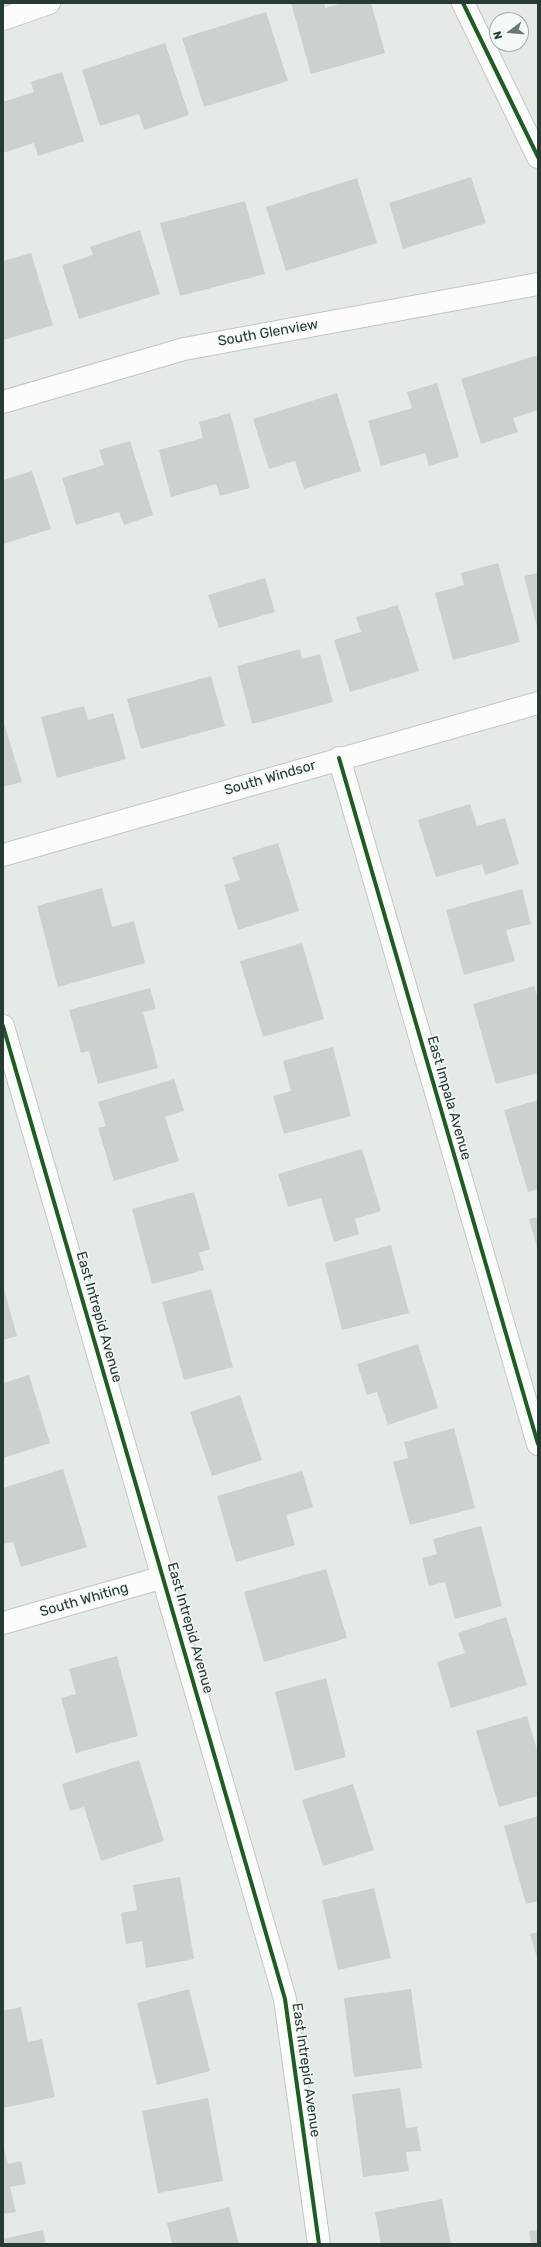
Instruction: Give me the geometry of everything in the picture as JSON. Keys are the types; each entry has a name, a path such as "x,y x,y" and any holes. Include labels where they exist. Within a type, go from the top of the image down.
{"street":[{"path":"3,19 49,3"},
{"path":"463,3 538,157"},
{"name":"South Glenview","path":"3,402 184,349 538,284"},
{"name":"South Windsor","path":"3,855 339,758 538,703"},
{"name":"East Impala Avenue","path":"339,758 538,1444"},
{"name":"East Intrepid Avenue","path":"3,1026 164,1577 285,1999 319,2244"},
{"name":"South Whiting","path":"3,1623 164,1577"}],"building":[{"path":"291,3 324,3 325,8 342,3 371,3 385,53 311,74"},
{"path":"266,12 288,81 204,107 182,38"},
{"path":"165,43 189,115 144,130 139,114 100,126 82,70"},
{"path":"62,72 84,141 38,156 34,143 3,153 3,102 34,92 31,82"},
{"path":"471,177 486,223 403,249 389,203"},
{"path":"357,178 377,243 286,271 266,207"},
{"path":"245,201 265,274 180,296 160,223"},
{"path":"140,230 160,294 79,319 62,265 93,255 90,247"},
{"path":"31,253 53,325 3,340 3,261"},
{"path":"538,355 538,410 513,418 518,432 481,444 461,379"},
{"path":"437,383 459,457 429,466 425,453 381,466 368,421 412,408 407,392"},
{"path":"337,393 361,471 304,489 295,461 269,469 253,419"},
{"path":"230,413 250,488 220,496 216,484 171,497 159,450 203,438 199,422"},
{"path":"130,441 153,515 124,525 119,512 76,525 62,478 104,465 99,450"},
{"path":"32,471 51,529 3,544 3,480"},
{"path":"498,563 520,642 453,660 435,593 464,585 461,573"},
{"path":"538,573 538,627 537,627 524,576"},
{"path":"265,578 275,612 219,628 208,595"},
{"path":"398,605 419,671 350,692 334,640 361,632 356,617"},
{"path":"300,649 302,659 320,654 333,702 252,724 237,666"},
{"path":"211,676 225,726 141,749 127,699"},
{"path":"84,706 88,720 113,713 126,759 57,778 41,717"},
{"path":"3,720 22,782 3,787"},
{"path":"470,804 477,826 505,818 519,864 485,875 482,864 436,877 418,820"},
{"path":"278,843 299,911 238,930 224,885 240,880 232,857"},
{"path":"102,888 112,927 134,921 145,963 58,987 37,906"},
{"path":"522,889 531,924 506,930 515,961 464,975 446,910"},
{"path":"302,943 324,1019 263,1037 240,961"},
{"path":"534,986 538,998 538,1073 496,1084 473,1004"},
{"path":"150,988 156,1009 143,1012 158,1068 98,1084 89,1051 81,1053 69,1010"},
{"path":"333,1047 351,1116 284,1134 273,1096 291,1091 283,1061"},
{"path":"174,1079 184,1111 165,1117 179,1161 114,1181 98,1128 106,1126 98,1102"},
{"path":"538,1100 538,1189 528,1192 504,1110"},
{"path":"362,1149 381,1211 355,1219 359,1234 334,1242 321,1198 288,1207 278,1174"},
{"path":"194,1192 210,1249 199,1253 204,1270 152,1284 132,1209"},
{"path":"538,1217 538,1251 529,1219"},
{"path":"391,1245 409,1313 342,1330 325,1263"},
{"path":"3,1286 17,1336 3,1340"},
{"path":"211,1289 233,1367 184,1380 162,1302"},
{"path":"418,1344 438,1408 388,1425 377,1392 367,1395 357,1364"},
{"path":"29,1375 50,1443 3,1458 3,1383"},
{"path":"240,1395 262,1460 212,1476 190,1412"},
{"path":"454,1428 475,1508 410,1525 393,1462 408,1458 404,1442"},
{"path":"63,1469 87,1547 21,1567 13,1542 3,1544 3,1488"},
{"path":"302,1471 313,1507 286,1515 295,1545 236,1562 217,1496"},
{"path":"481,1526 502,1606 455,1619 445,1582 429,1586 422,1558 437,1554 433,1539"},
{"path":"326,1569 347,1638 264,1662 244,1592"},
{"path":"506,1617 527,1685 451,1708 437,1662 465,1653 458,1633"},
{"path":"117,1656 138,1736 76,1753 61,1698 76,1694 69,1669"},
{"path":"326,1678 346,1757 295,1771 275,1692"},
{"path":"527,1716 538,1753 538,1796 499,1807 476,1731"},
{"path":"139,1760 164,1841 101,1861 84,1807 70,1811 62,1784"},
{"path":"353,1784 374,1850 323,1866 302,1800"},
{"path":"538,1816 538,1901 526,1904 504,1826"},
{"path":"180,1877 194,1959 146,1968 142,1941 126,1944 121,1913 137,1910 133,1885"},
{"path":"374,1888 391,1958 338,1970 322,1900"},
{"path":"538,1932 538,1961 530,1934"},
{"path":"189,1989 210,2071 157,2085 137,2003"},
{"path":"411,1989 422,2068 354,2077 344,1998"},
{"path":"21,2007 28,2042 42,2039 55,2097 3,2108 3,2011"},
{"path":"400,2088 406,2128 417,2127 421,2151 406,2152 409,2171 363,2177 352,2094"},
{"path":"208,2098 223,2181 158,2193 142,2111"},
{"path":"3,2145 8,2164 21,2161 26,2184 10,2187 16,2212 3,2214"},
{"path":"442,2199 451,2244 381,2244 375,2212"},
{"path":"229,2207 239,2244 172,2244 167,2223"},
{"path":"43,2230 46,2244 3,2244 3,2239"},
{"path":"538,2230 538,2244 531,2244 529,2231"}],"cycle path":[{"path":"463,3 538,157"},
{"path":"339,758 538,1444"},
{"path":"3,1026 285,1999 319,2244"}]}
